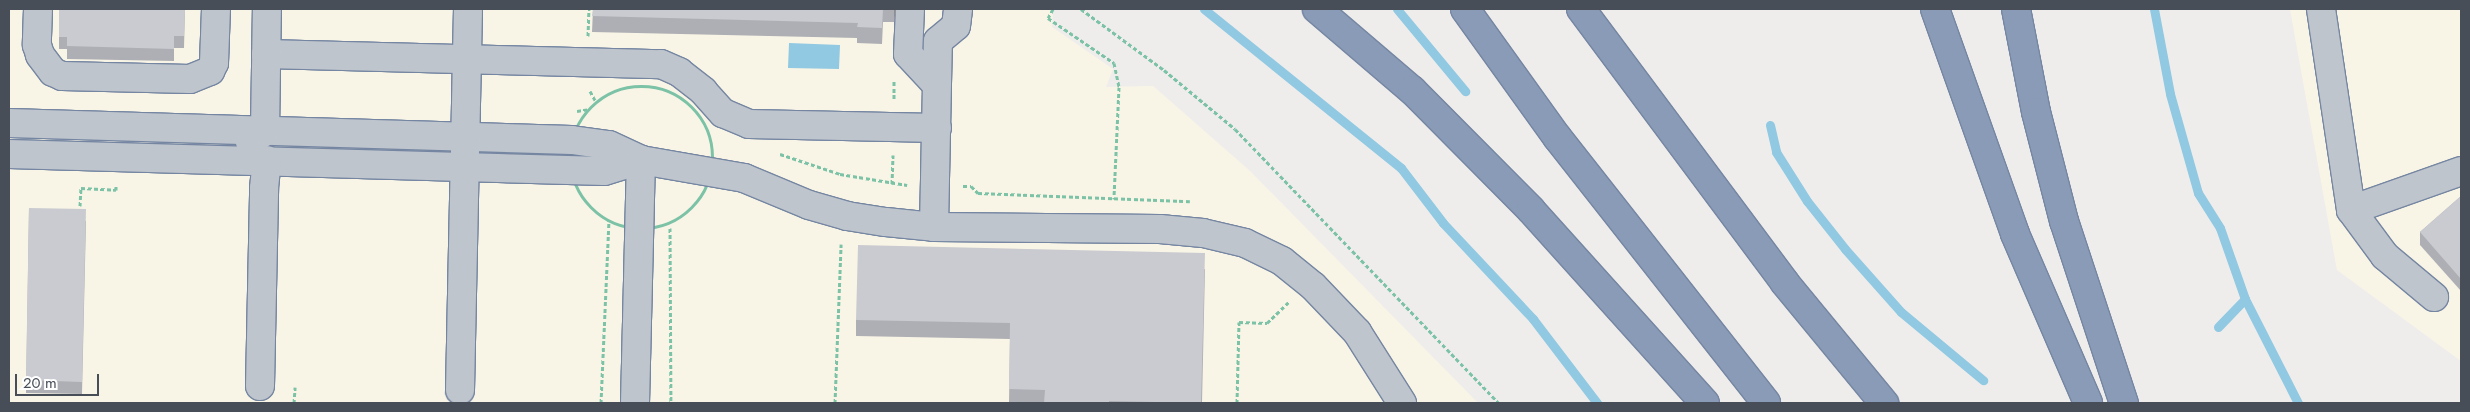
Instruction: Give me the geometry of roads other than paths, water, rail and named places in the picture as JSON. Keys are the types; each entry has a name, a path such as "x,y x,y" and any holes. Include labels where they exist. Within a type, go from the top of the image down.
{"highway":[{"path":"1317,9 1412,90 1505,183 1705,403"},
{"path":"1466,9 1557,137 1766,403"},
{"path":"1581,9 1785,283 1884,403"},
{"path":"1935,9 2015,234 2088,403"},
{"path":"2016,9 2036,112 2064,221 2124,403"}],"lane":[{"path":"38,9 37,45 40,55 53,72 62,76 190,79 210,71 214,63 216,9"},
{"path":"265,132 267,9"},
{"path":"460,390 468,9"},
{"path":"910,9 908,54 936,84"},
{"path":"934,227 938,41 956,26 958,9"},
{"path":"2321,9 2351,210 2385,256 2434,297"},
{"path":"266,54 661,64 685,76 723,113 749,124 937,128"},
{"path":"9,123 265,132 465,136 609,144 641,160 744,178 847,216 934,227 1113,228 1203,233 1245,243 1282,261 1313,286 1357,332 1402,403"},
{"path":"183,157 241,148 265,132"},
{"path":"9,154 183,157 604,171 641,160"},
{"path":"260,386 264,188 268,160"},
{"path":"635,403 641,160"},
{"path":"2351,210 2461,171"}],"water":[{"path":"789,43 840,45 839,69 788,68"}],"waterway":[{"path":"1204,9 1401,168 1443,223 1533,319 1597,403"},
{"path":"1397,9 1465,91"},
{"path":"2154,9 2170,94 2198,193 2220,228 2245,299 2298,403"},
{"path":"1770,125 1776,152 1807,201 1845,249 1901,312 1983,380"},
{"path":"2218,327 2245,299"}]}
